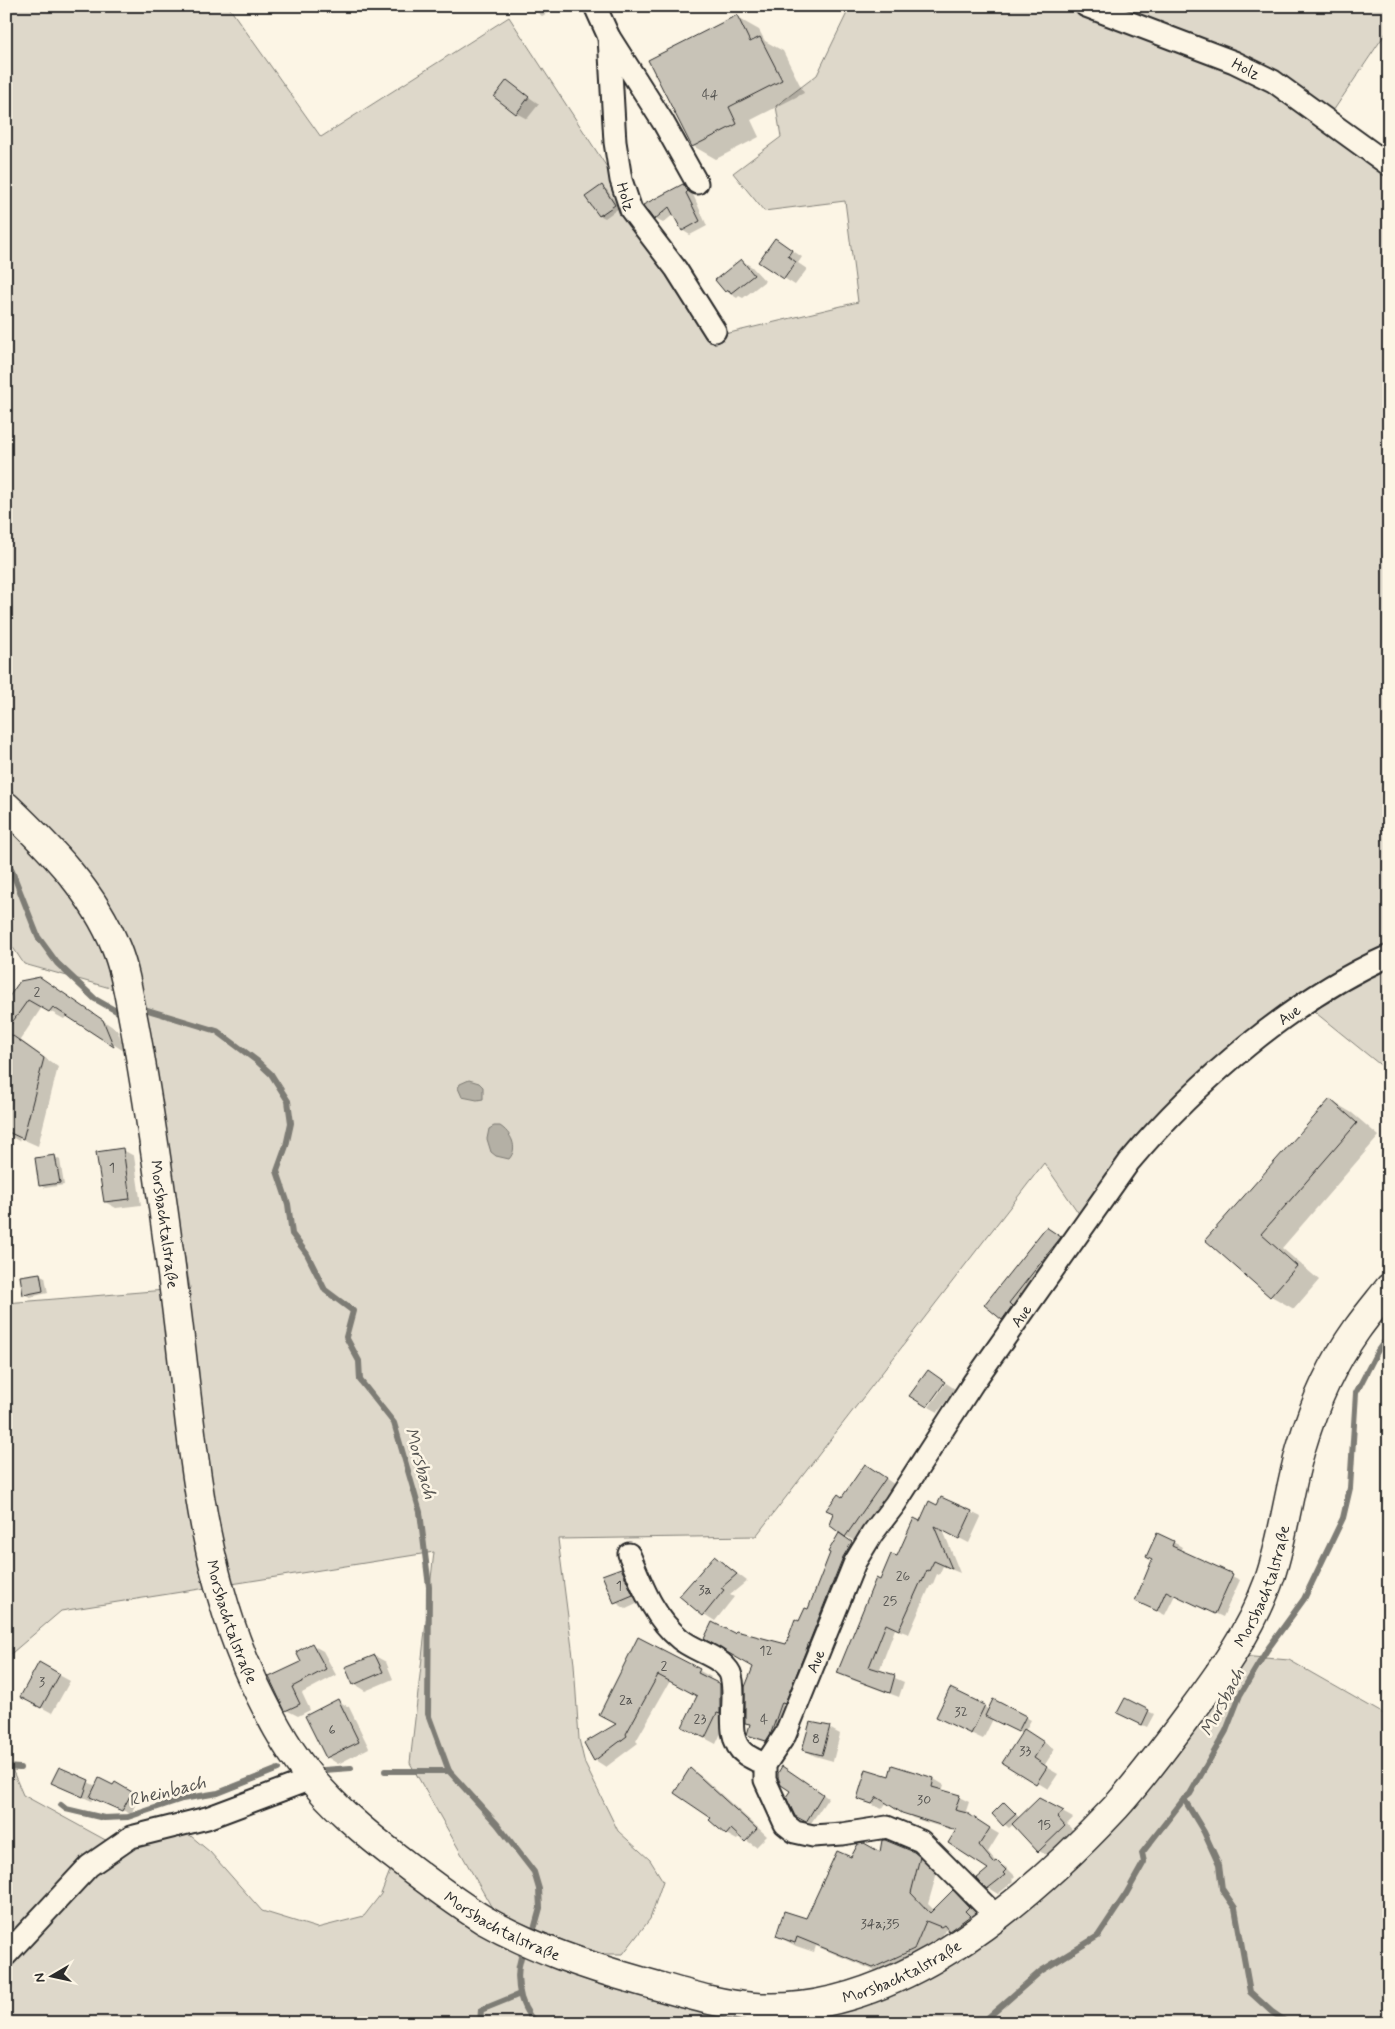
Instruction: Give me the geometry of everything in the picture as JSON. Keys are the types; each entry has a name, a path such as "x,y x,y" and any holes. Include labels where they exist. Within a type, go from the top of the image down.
{"main road":[{"name":"Morsbachtalstraße","path":"6,806 44,843 74,877 101,917 116,947 125,976 135,1026 174,1278 197,1483 213,1567 234,1638 283,1740 311,1779 360,1827 419,1875 484,1920 514,1936 592,1967 691,1995 745,2006 787,2007 833,2000 883,1983 926,1963 955,1946 996,1916 1050,1871 1116,1806 1154,1763 1234,1651 1266,1588 1276,1557 1301,1446 1323,1389 1353,1334 1389,1288"}],"street":[{"name":"Holz","path":"595,6 609,37 663,122 697,183"},
{"name":"Holz","path":"1086,6 1234,62 1273,81 1389,165"},
{"name":"Holz","path":"609,37 615,142 621,180 631,210 676,269 715,331"},
{"name":"Aue","path":"765,1765 785,1735 855,1562 973,1383 1129,1162 1152,1134 1214,1076 1269,1029 1304,1002 1389,956"},
{"path":"629,1554 647,1598 660,1618 678,1638 716,1660 730,1674 734,1739 743,1753 765,1765 765,1780 785,1824 795,1832 813,1836 842,1834 887,1827 921,1841 996,1916"},
{"path":"6,1955 89,1866 131,1837 207,1818 311,1779"}],"shaded area":[{"path":"6,6 228,6 321,137 509,17 717,336 858,302 845,201 764,211 733,173 781,137 776,106 817,75 848,11 853,6 1389,6 1389,28 1323,126 1389,175 1389,1072 1311,1009 1218,1067 1084,1221 1044,1163 756,1536 558,1539 574,1664 579,1739 585,1764 618,1831 650,1860 663,1881 650,1919 623,1954 603,1954 496,1915 410,1763 434,1552 61,1611 6,1658 6,1303 190,1288 139,996 24,964 6,937"},
{"path":"469,1080 479,1083 483,1087 483,1099 477,1100 462,1097 458,1088 460,1084"},
{"path":"494,1126 500,1126 504,1129 512,1141 513,1150 509,1159 496,1156 491,1152 487,1139 489,1129"},
{"path":"1241,1656 1289,1660 1389,1717 1389,2023 6,2023 6,1755 23,1795 122,1849 185,1831 210,1852 262,1911 317,1928 364,1916 381,1894 391,1868 485,1932 787,2014 999,1919"}],"building":[{"path":"737,15 750,42 760,37 782,80 729,107 737,124 692,147 648,60"},
{"path":"507,80 529,97 516,114 494,97"},
{"path":"683,184 688,191 686,193 700,221 682,231 669,207 654,220 643,205"},
{"path":"602,185 615,205 599,216 585,197"},
{"path":"775,238 792,250 788,256 796,262 784,279 758,262"},
{"path":"741,259 754,275 731,293 729,290 725,292 715,280"},
{"path":"40,977 103,1020 114,1047 53,1007 49,1012 28,1000 6,1031 6,1001 20,981"},
{"path":"6,1031 44,1058 23,1139 6,1131"},
{"path":"1330,1099 1357,1123 1261,1234 1297,1266 1270,1297 1205,1240"},
{"path":"123,1148 130,1199 104,1202 96,1152"},
{"path":"55,1155 60,1183 39,1186 35,1158"},
{"path":"1046,1227 1061,1237 1009,1303 1012,1306 1002,1320 984,1305"},
{"path":"40,1273 43,1291 23,1295 20,1276"},
{"path":"928,1370 945,1382 927,1407 909,1396"},
{"path":"865,1464 886,1478 845,1537 829,1525 833,1513 826,1510 838,1494 842,1497"},
{"path":"941,1497 972,1511 959,1539 934,1526 952,1569 934,1561 921,1581 899,1630 886,1624 869,1667 895,1675 890,1693 837,1673 876,1578 880,1580 891,1554 897,1556 914,1518 920,1521 929,1501 937,1505"},
{"path":"839,1533 852,1542 843,1557 785,1703 782,1702 771,1733 766,1741 747,1735 750,1724 745,1723 745,1687 753,1667 704,1639 712,1622 734,1633 736,1631 786,1644 795,1619 799,1621 805,1608 808,1609 830,1553 828,1552"},
{"path":"1157,1533 1174,1541 1172,1546 1233,1574 1215,1614 1166,1591 1157,1611 1135,1601 1152,1560 1146,1557"},
{"path":"714,1556 737,1574 721,1588 724,1590 703,1616 679,1596"},
{"path":"621,1568 633,1595 614,1603 602,1575"},
{"path":"638,1637 700,1669 698,1673 720,1684 720,1714 717,1713 705,1738 682,1727 697,1696 658,1675 626,1734 627,1736 594,1761 584,1743 616,1724 599,1715"},
{"path":"312,1643 326,1669 292,1687 300,1704 285,1711 269,1677 301,1662 296,1652"},
{"path":"375,1655 383,1672 353,1685 345,1667"},
{"path":"39,1662 60,1674 41,1708 20,1697"},
{"path":"950,1688 985,1705 971,1734 936,1717"},
{"path":"1125,1698 1149,1710 1142,1725 1117,1713"},
{"path":"338,1699 359,1742 326,1758 305,1716"},
{"path":"993,1699 1026,1716 1018,1732 985,1716"},
{"path":"810,1722 830,1726 822,1755 802,1750"},
{"path":"1024,1729 1044,1742 1034,1758 1047,1767 1036,1784 1002,1763"},
{"path":"892,1765 934,1778 932,1787 960,1795 955,1810 967,1813 990,1828 979,1845 994,1863 997,1861 1006,1870 1003,1873 1005,1875 987,1889 976,1879 988,1869 948,1843 956,1830 902,1813 877,1797 872,1804 857,1799 866,1769 889,1776"},
{"path":"782,1766 823,1794 806,1822 795,1816 786,1797 790,1791 781,1785 778,1777"},
{"path":"59,1767 89,1780 83,1797 51,1783"},
{"path":"690,1768 757,1829 745,1842 731,1829 726,1835 709,1820 711,1818 674,1793"},
{"path":"99,1778 113,1785 115,1782 132,1792 122,1811 90,1797"},
{"path":"1039,1798 1064,1811 1057,1817 1065,1826 1038,1852 1012,1824"},
{"path":"1004,1802 1016,1814 1003,1826 992,1814"},
{"path":"882,1840 914,1852 920,1857 911,1893 930,1913 953,1890 969,1907 965,1911 970,1916 949,1931 944,1925 941,1927 926,1921 914,1949 873,1968 797,1937 795,1943 776,1936 784,1911 806,1918 837,1851 851,1857 858,1844 864,1843 880,1852"}],"waterway":[{"name":"Morsbach","path":"6,856 38,937 57,963 95,999 118,1012 125,1011"},
{"name":"Morsbach","path":"137,1008 217,1031 271,1074 288,1101 291,1123 286,1146 277,1171 288,1204 292,1234 307,1254 325,1290 353,1311 346,1337 359,1361 360,1380 394,1423 420,1512 429,1587 428,1714 449,1771 497,1824 534,1872 539,1889 540,1908 530,1936"},
{"name":"Morsbach","path":"982,2023 1041,1971 1098,1936 1126,1894 1144,1862 1142,1853 1190,1794 1226,1731 1240,1695 1267,1650 1304,1599 1343,1518 1350,1488 1356,1393 1377,1352 1389,1335"},
{"name":"Rheinbach","path":"6,1767 20,1768"},
{"name":"Rheinbach","path":"324,1770 351,1768"},
{"name":"Rheinbach","path":"61,1805 66,1809 104,1818 128,1817 182,1799 218,1793 278,1769"},
{"name":"Rheinbach","path":"385,1771 449,1771"},
{"path":"1184,1799 1204,1832 1219,1865 1222,1889 1235,1908 1250,1992 1272,2012 1288,2023"},
{"name":"Morsbach","path":"525,1948 519,1966 519,1987 525,2007 536,2023"},
{"path":"480,2023 481,2010 520,1994"}]}
